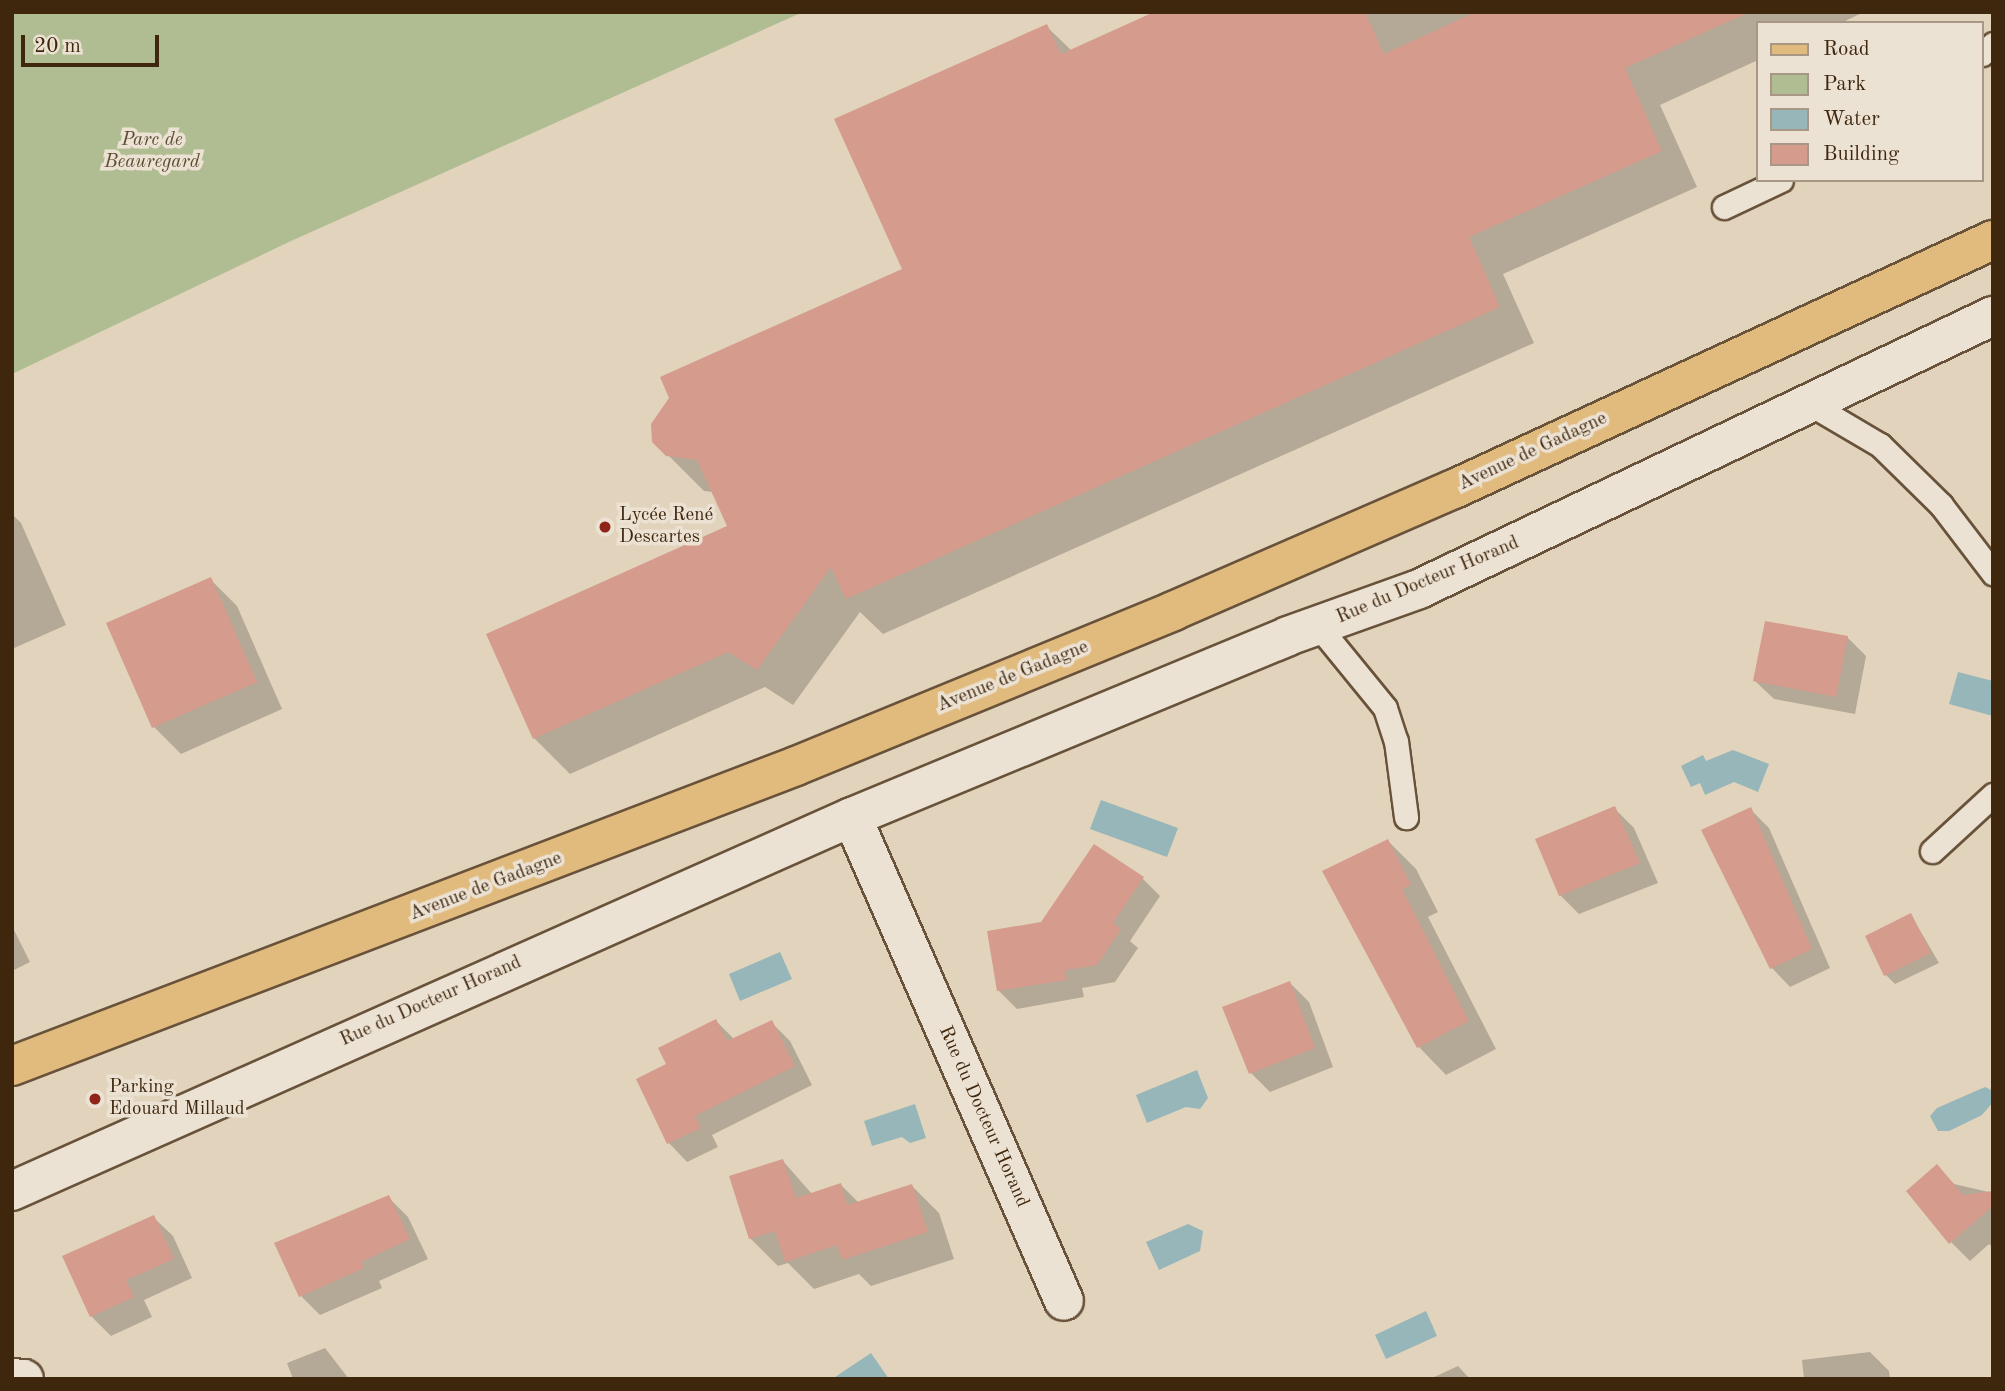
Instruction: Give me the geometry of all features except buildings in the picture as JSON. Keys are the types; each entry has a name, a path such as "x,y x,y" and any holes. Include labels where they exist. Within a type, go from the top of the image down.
{"main road":[{"name":"Avenue de Gadagne","path":"12,1066 796,766 1173,611 1454,489 1993,240"}],"street":[{"name":"Rue du Docteur Horand","path":"12,1191 852,817 1419,589 1812,405 1993,316"},
{"name":"Rue du Docteur Horand","path":"852,817 1064,1301"},
{"path":"12,1378 24,1379"}],"lane":[{"path":"1724,207 1777,182"},
{"path":"1812,405 1880,445 1941,505 1993,573"},
{"path":"1319,628 1385,708 1396,741 1406,817"},
{"path":"1932,851 1993,795"}],"green space":[{"name":"Parc de Beauregard","path":"12,12 803,12 291,241 12,374"}],"water":[{"path":"1958,672 1993,681 1993,716 1949,704"},
{"path":"1733,750 1769,764 1758,792 1734,782 1705,795 1700,783 1691,787 1681,766 1703,755 1706,761"},
{"path":"1101,800 1178,828 1167,857 1090,829"},
{"path":"780,952 792,979 740,1001 729,974"},
{"path":"1197,1070 1208,1098 1200,1109 1186,1107 1147,1123 1136,1095"},
{"path":"1985,1087 1993,1091 1993,1102 1982,1115 1949,1131 1938,1131 1930,1116 1937,1108"},
{"path":"915,1104 926,1138 910,1143 902,1137 872,1146 864,1121"},
{"path":"1188,1224 1203,1231 1200,1251 1159,1270 1146,1242"},
{"path":"1426,1311 1437,1336 1386,1359 1375,1335"},
{"path":"871,1353 889,1379 832,1379"}],"place":[{"name":"Lycée René Descartes","path":"605,527"},
{"name":"Parking Edouard Millaud","path":"95,1099"}]}
